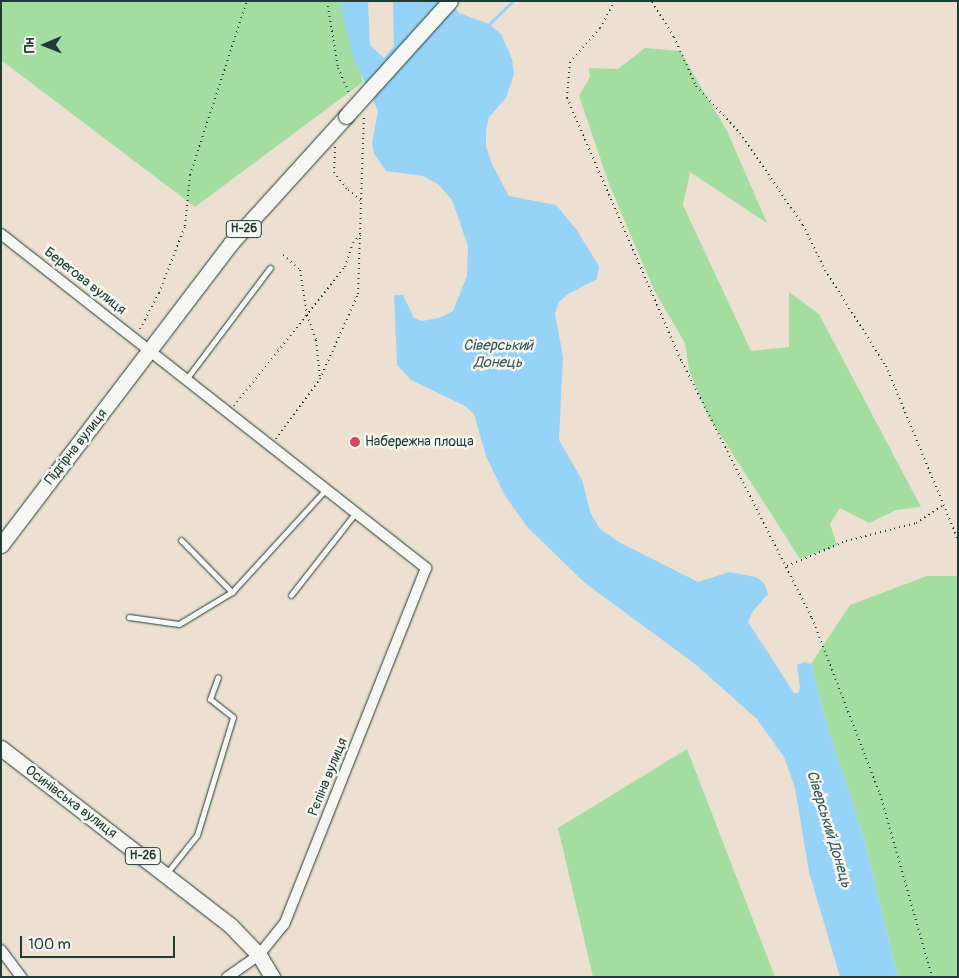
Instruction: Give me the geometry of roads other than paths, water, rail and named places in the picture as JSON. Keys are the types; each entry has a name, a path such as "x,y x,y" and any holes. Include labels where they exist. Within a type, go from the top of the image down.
{"main road":[{"name":"Н-26","path":"151,350 231,243 450,1"},
{"name":"Підгірна вулиця","path":"1,544 151,350"},
{"name":"Осинівська вулиця","path":"1,748 230,925 259,955 272,977"}],"street":[{"name":"Берегова вулиця","path":"1,234 151,350"},
{"path":"151,350 356,512"},
{"name":"Рєпіна вулиця","path":"227,977 259,955 284,924 426,568 356,512"},
{"path":"1,950 21,977"}],"lane":[{"path":"187,378 270,268"},
{"path":"130,617 180,624 232,592 326,488"},
{"path":"291,595 356,512"},
{"path":"181,540 232,592"},
{"path":"166,874 197,835 233,716 210,699 218,678"}],"water":[{"name":"Сіверський Донець","path":"340,1 368,1 370,45 384,58 394,46 393,1 450,1 459,13 489,24 501,34 512,59 514,74 506,98 489,117 486,130 486,147 492,164 509,196 556,205 576,229 599,266 597,279 568,294 559,302 555,313 563,357 559,440 582,480 591,514 600,529 619,542 698,582 729,572 756,577 764,583 768,594 753,611 748,622 794,693 798,693 800,688 797,665 804,662 811,664 826,722 864,838 898,977 840,977 809,872 795,788 784,757 757,719 695,664 585,583 527,527 504,494 486,456 474,414 465,406 411,380 397,365 394,295 403,295 414,318 422,321 439,318 453,311 467,276 468,246 452,200 438,184 423,176 386,171 374,154 372,143 378,111 352,54"}],"waterway":[{"path":"489,24 513,1"}],"place":[{"name":"Набережна площа","path":"355,442"}]}
